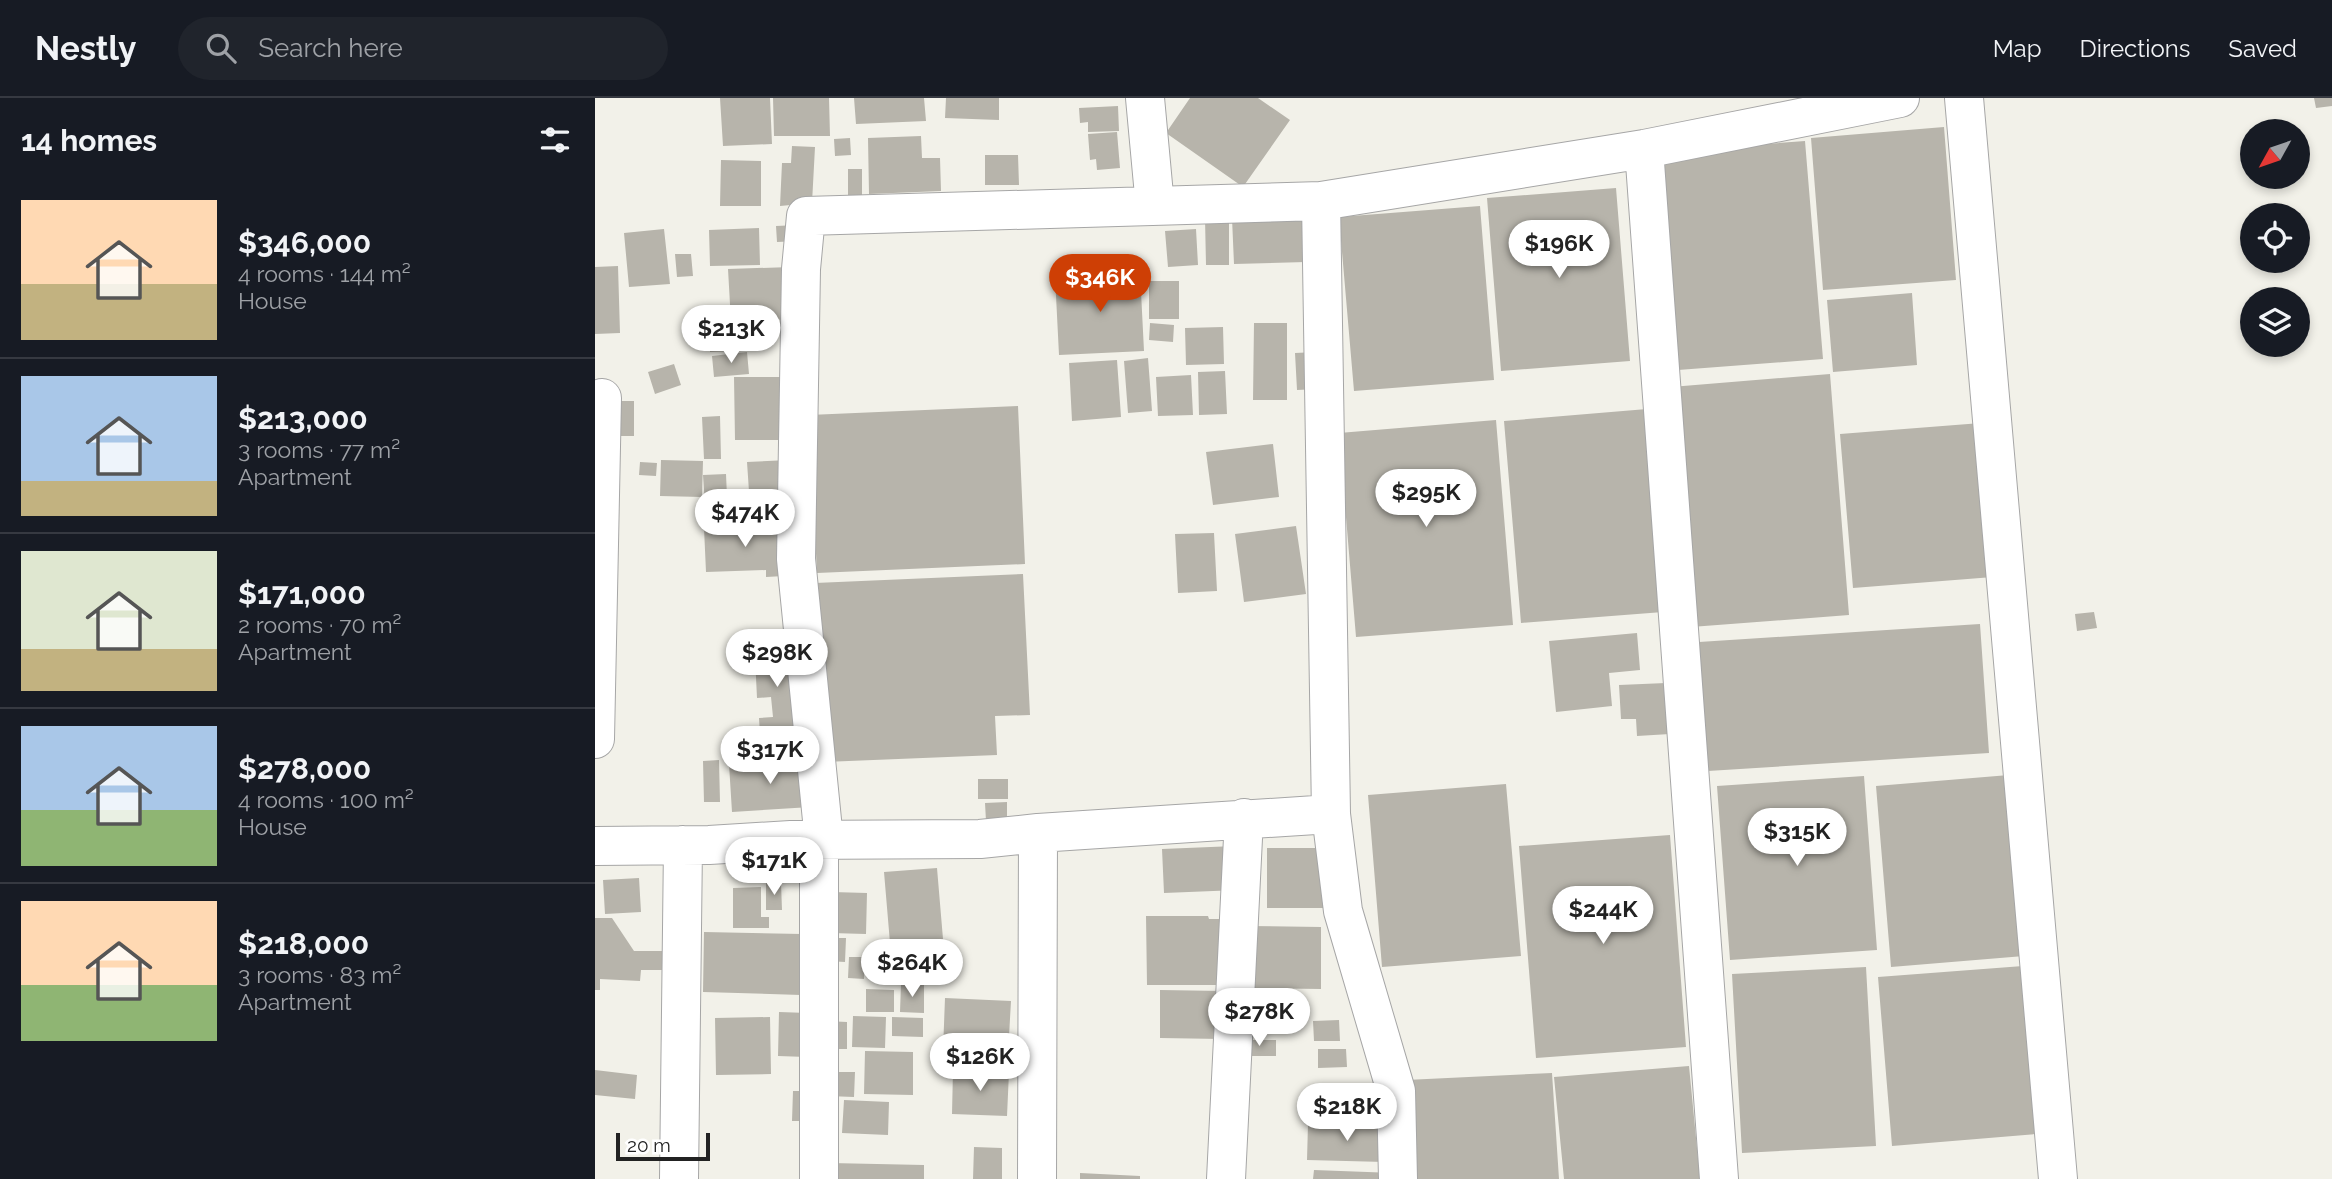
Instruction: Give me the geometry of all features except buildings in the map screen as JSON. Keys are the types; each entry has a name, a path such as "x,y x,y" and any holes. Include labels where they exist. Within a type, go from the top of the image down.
{"street":[{"path":"1145,98 1154,206"},
{"path":"818,1179 821,839 796,559 801,269 806,216 1321,201 1644,149 1900,98"},
{"path":"1964,98 2058,1179"},
{"path":"1644,149 1719,1179"},
{"path":"1321,201 1331,814 1343,911 1396,1091 1398,1179"},
{"path":"595,739 602,398"},
{"path":"595,846 821,839 980,839 1244,818 1331,814"},
{"path":"1226,1179 1244,818"},
{"path":"1037,1179 1038,833"},
{"path":"679,1179 683,845"}]}
